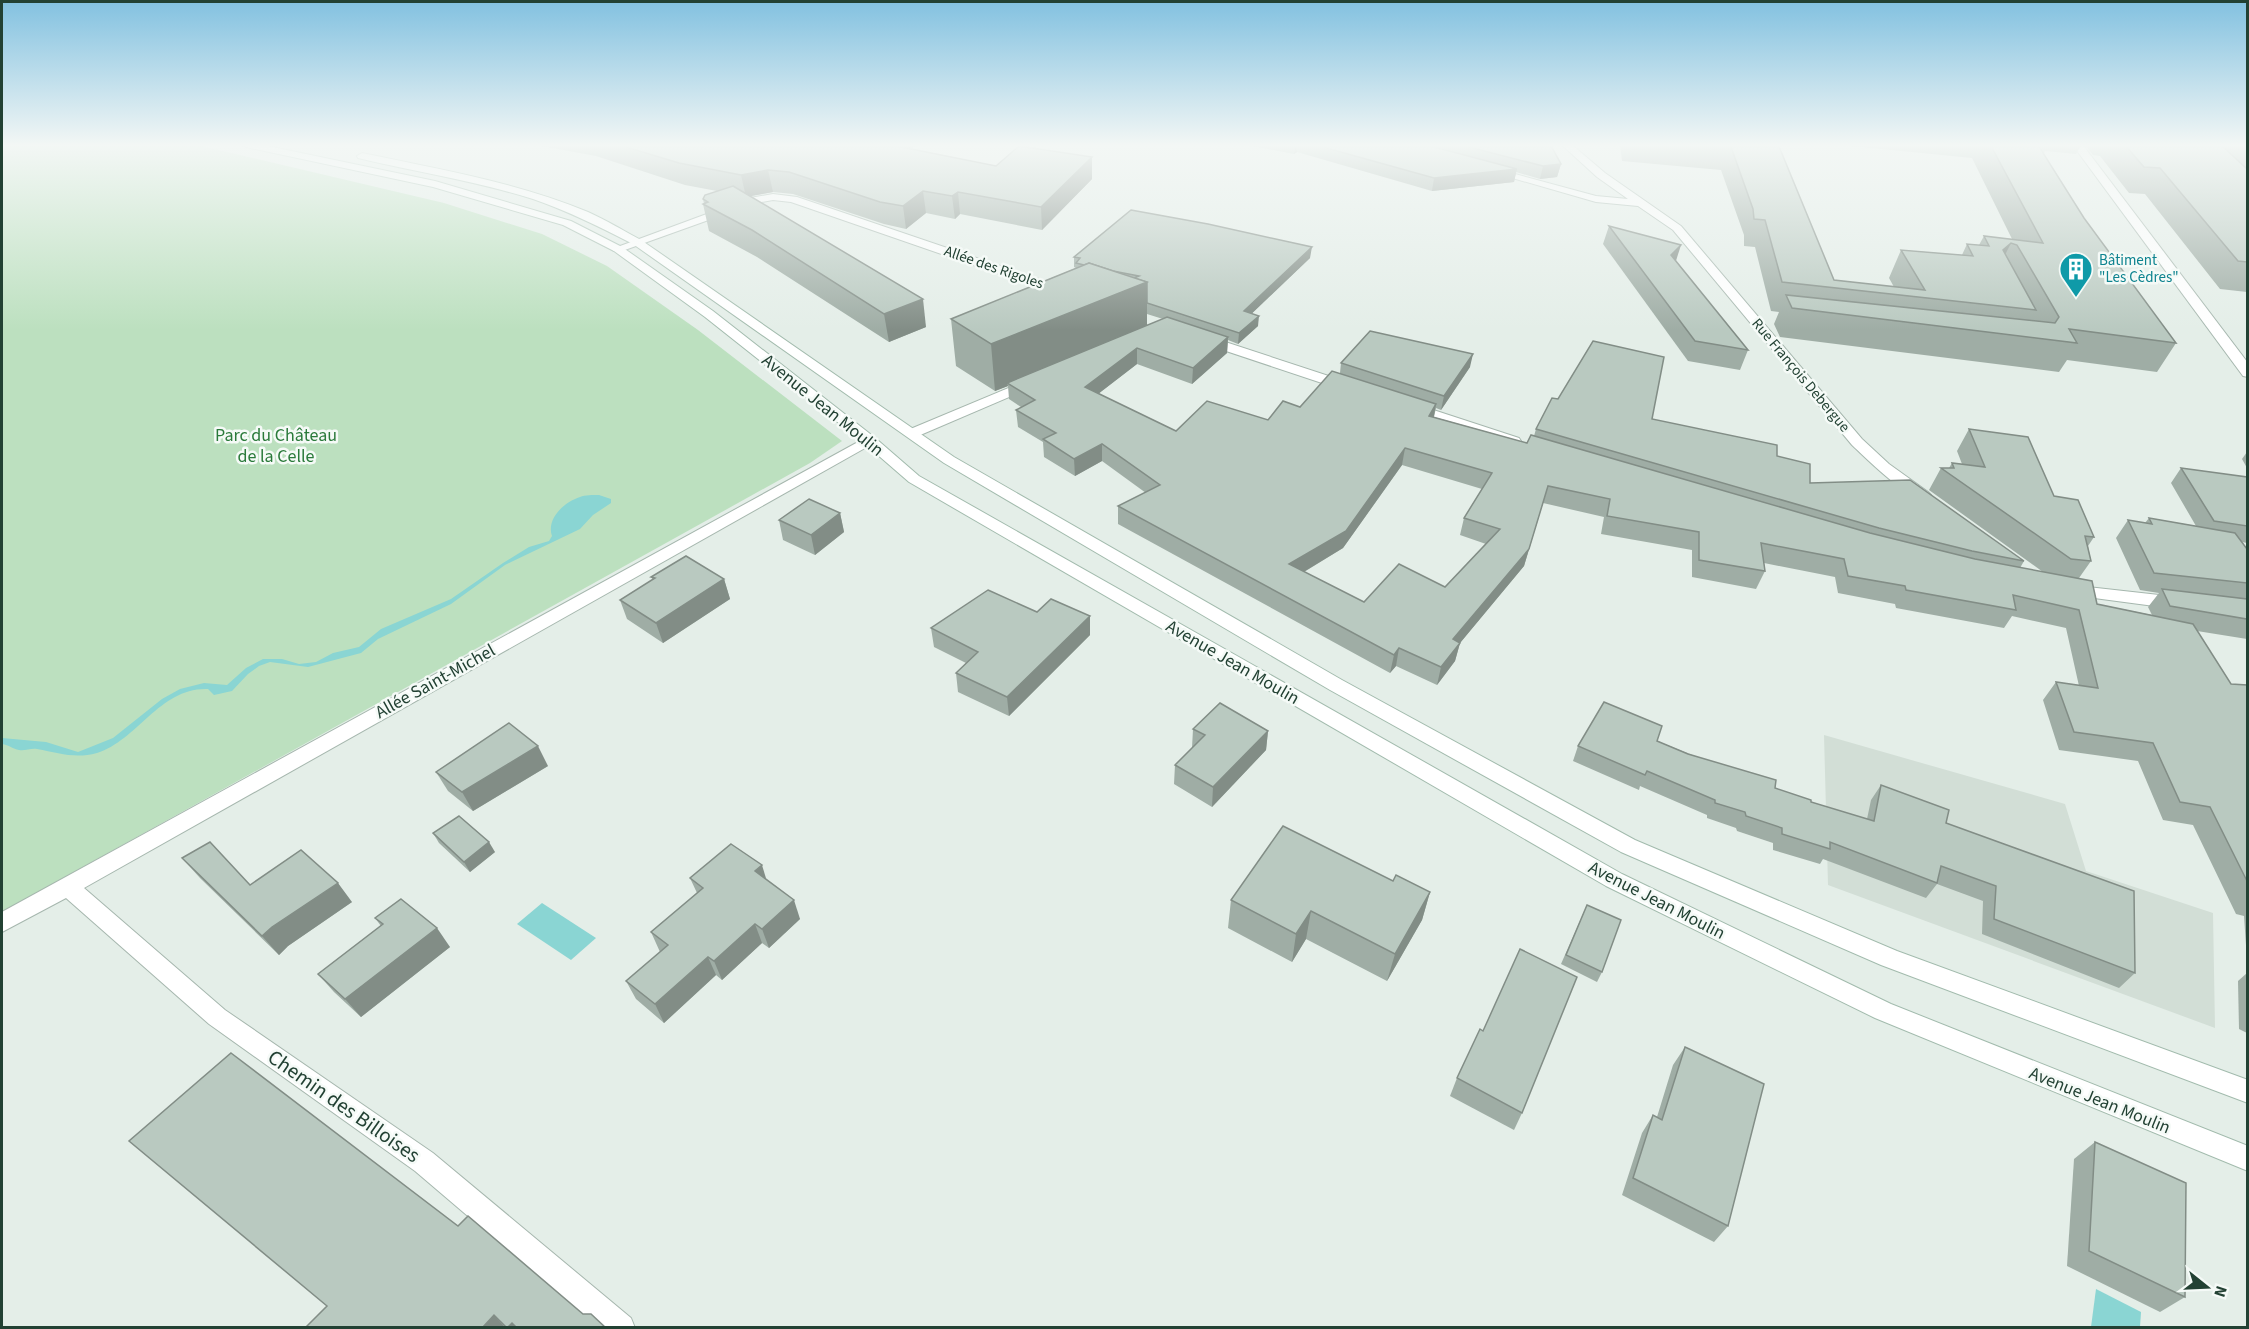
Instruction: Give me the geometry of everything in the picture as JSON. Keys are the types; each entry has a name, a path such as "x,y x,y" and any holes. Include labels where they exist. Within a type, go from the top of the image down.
{"main road":[{"name":"Avenue Jean Moulin","path":"511,206 567,223 618,249 709,314 869,440 914,479 1614,880 1883,1011 2247,1159"},
{"name":"Avenue Jean Moulin","path":"561,206 585,215 637,242 950,460 1336,685 1628,846 1889,958 2247,1092"},
{"name":"Allée des Rigoles","path":"618,249 737,206"},
{"name":"Allée des Rigoles","path":"811,206 1077,296"},
{"name":"Rue François Debergue","path":"1644,206 1677,228 1857,442 1884,467 1931,501"},
{"path":"2123,206 2247,372"},
{"path":"1751,315 1775,318"},
{"path":"1187,334 1367,393"},
{"path":"913,433 1043,377"},
{"path":"1401,404 1523,444"},
{"name":"Allée Saint-Michel","path":"2,923 869,440"},
{"path":"2053,588 2190,604"},
{"name":"Chemin des Billoises","path":"67,886 217,1017 424,1162 621,1328"}],"shaded area":[{"path":"1824,735 2065,804 2086,871 2213,913 2215,1028 1828,885"}],"green space":[{"name":"Parc du Château de la Celle","path":"2,206 454,206 542,234 607,266 698,330 842,441 810,463 2,912"}],"water":[{"path":"599,495 611,499 611,503 593,515 580,529 505,565 451,604 378,639 361,653 308,667 270,662 248,674 232,691 214,695 208,689 176,696 125,737 97,753 67,755 37,749 19,750 2,744 2,738 46,742 78,752 113,738 162,699 180,689 204,683 227,685 246,668 263,659 282,659 299,664 316,662 333,653 359,647 381,629 451,599 529,547 549,541 552,536 554,518 563,507 580,497"},
{"path":"542,903 596,938 571,960 517,924"},
{"path":"2096,1289 2141,1312 2140,1327 2091,1327"}],"building":[{"path":"707,206 767,206 923,299 884,314 752,230"},
{"path":"1752,206 1804,206 1834,280 1925,290 1901,250 1973,256 1967,244 1989,246 1984,236 2043,243 2023,206 2076,206 2176,343 2069,329 2077,343 1792,308 1786,295 2055,323 2059,317 2017,245 2011,243 2003,250 2036,310 1782,282 1765,220 1754,219"},
{"path":"2192,206 2247,206 2247,262 2238,261"},
{"path":"1131,210 1312,247 1244,311 1259,316 1239,333 1147,303 1147,282 1134,278 1139,276 1089,263 1084,265 1076,263 1080,258 1074,257"},
{"path":"1609,226 1681,245 1671,255 1748,350 1695,341"},
{"path":"1089,263 1147,282 991,344 951,319"},
{"path":"1167,317 1228,337 1193,368 1137,348 1085,387 1176,431 1207,401 1268,420 1283,401 1300,407 1332,371 1436,404 1429,416 1527,443 1531,435 1870,533 1975,559 2092,581 2097,604 2193,624 2231,684 2247,685 2247,881 2210,807 2180,802 2153,743 2074,732 2056,682 2098,688 2079,610 2013,595 2016,610 1906,590 1905,586 1848,576 1844,559 1761,543 1765,571 1699,560 1699,532 1607,516 1610,499 1548,486 1529,549 1453,639 1460,643 1441,667 1399,648 1394,655 1118,506 1160,485 1102,444 1074,459 1043,439 1056,433 1016,410 1035,400 1007,383","holes":["1405,448 1492,473 1464,518 1500,529 1445,587 1399,564 1364,602 1289,564 1346,531"]},
{"path":"1370,331 1473,354 1444,396 1341,363"},
{"path":"1593,341 1664,357 1652,419 1777,445 1777,456 1810,464 1810,483 1910,480 2024,561 1879,528 1536,429 1552,398 1558,399"},
{"path":"1969,429 2028,437 2054,496 2078,500 2094,537 2085,536 2091,561 2071,559 1941,468 1954,468 1952,463 1985,467"},
{"path":"2181,468 2247,477 2247,526 2214,521"},
{"path":"809,499 840,513 811,535 779,520"},
{"path":"2149,518 2235,533 2247,549 2247,583 2154,573 2128,520 2152,524"},
{"path":"686,556 724,579 656,623 620,600 655,578 651,577"},
{"path":"2162,589 2247,599 2247,619 2170,606"},
{"path":"988,590 1037,612 1051,599 1090,616 1007,697 956,673 978,652 931,628"},
{"path":"1604,702 1662,726 1657,741 1688,754 1776,780 1775,788 1811,800 1811,802 1874,821 1881,785 1949,810 1946,823 2134,891 2135,973 1994,919 1996,886 1941,866 1937,883 1830,842 1830,849 1782,834 1782,828 1746,816 1745,812 1715,803 1715,800 1647,771 1645,775 1578,746"},
{"path":"1220,703 1268,731 1213,787 1175,765 1205,735 1193,729"},
{"path":"509,723 538,746 462,792 436,772"},
{"path":"459,816 489,842 464,862 433,833"},
{"path":"1283,826 1393,881 1396,875 1430,892 1395,954 1311,911 1296,934 1231,900"},
{"path":"210,842 250,885 301,850 338,883 262,936 182,858"},
{"path":"731,844 762,865 755,871 794,900 762,929 755,924 714,961 708,957 655,1004 626,981 668,945 651,932 703,888 690,878"},
{"path":"401,899 437,928 345,999 318,974 383,924 375,918"},
{"path":"1587,905 1621,920 1602,972 1566,955"},
{"path":"1520,949 1577,977 1522,1113 1457,1078 1480,1029 1483,1031"},
{"path":"1685,1047 1764,1084 1728,1226 1633,1178 1653,1115 1662,1120"},
{"path":"231,1053 458,1226 468,1216 583,1314 591,1314 606,1328 517,1328 512,1323 507,1328 494,1315 482,1328 305,1328 327,1306 129,1141"},
{"path":"2095,1142 2186,1183 2185,1297 2089,1251"}],"place":[{"name":"Bâtiment \"Les Cèdres\"","path":"2076,298"}]}
